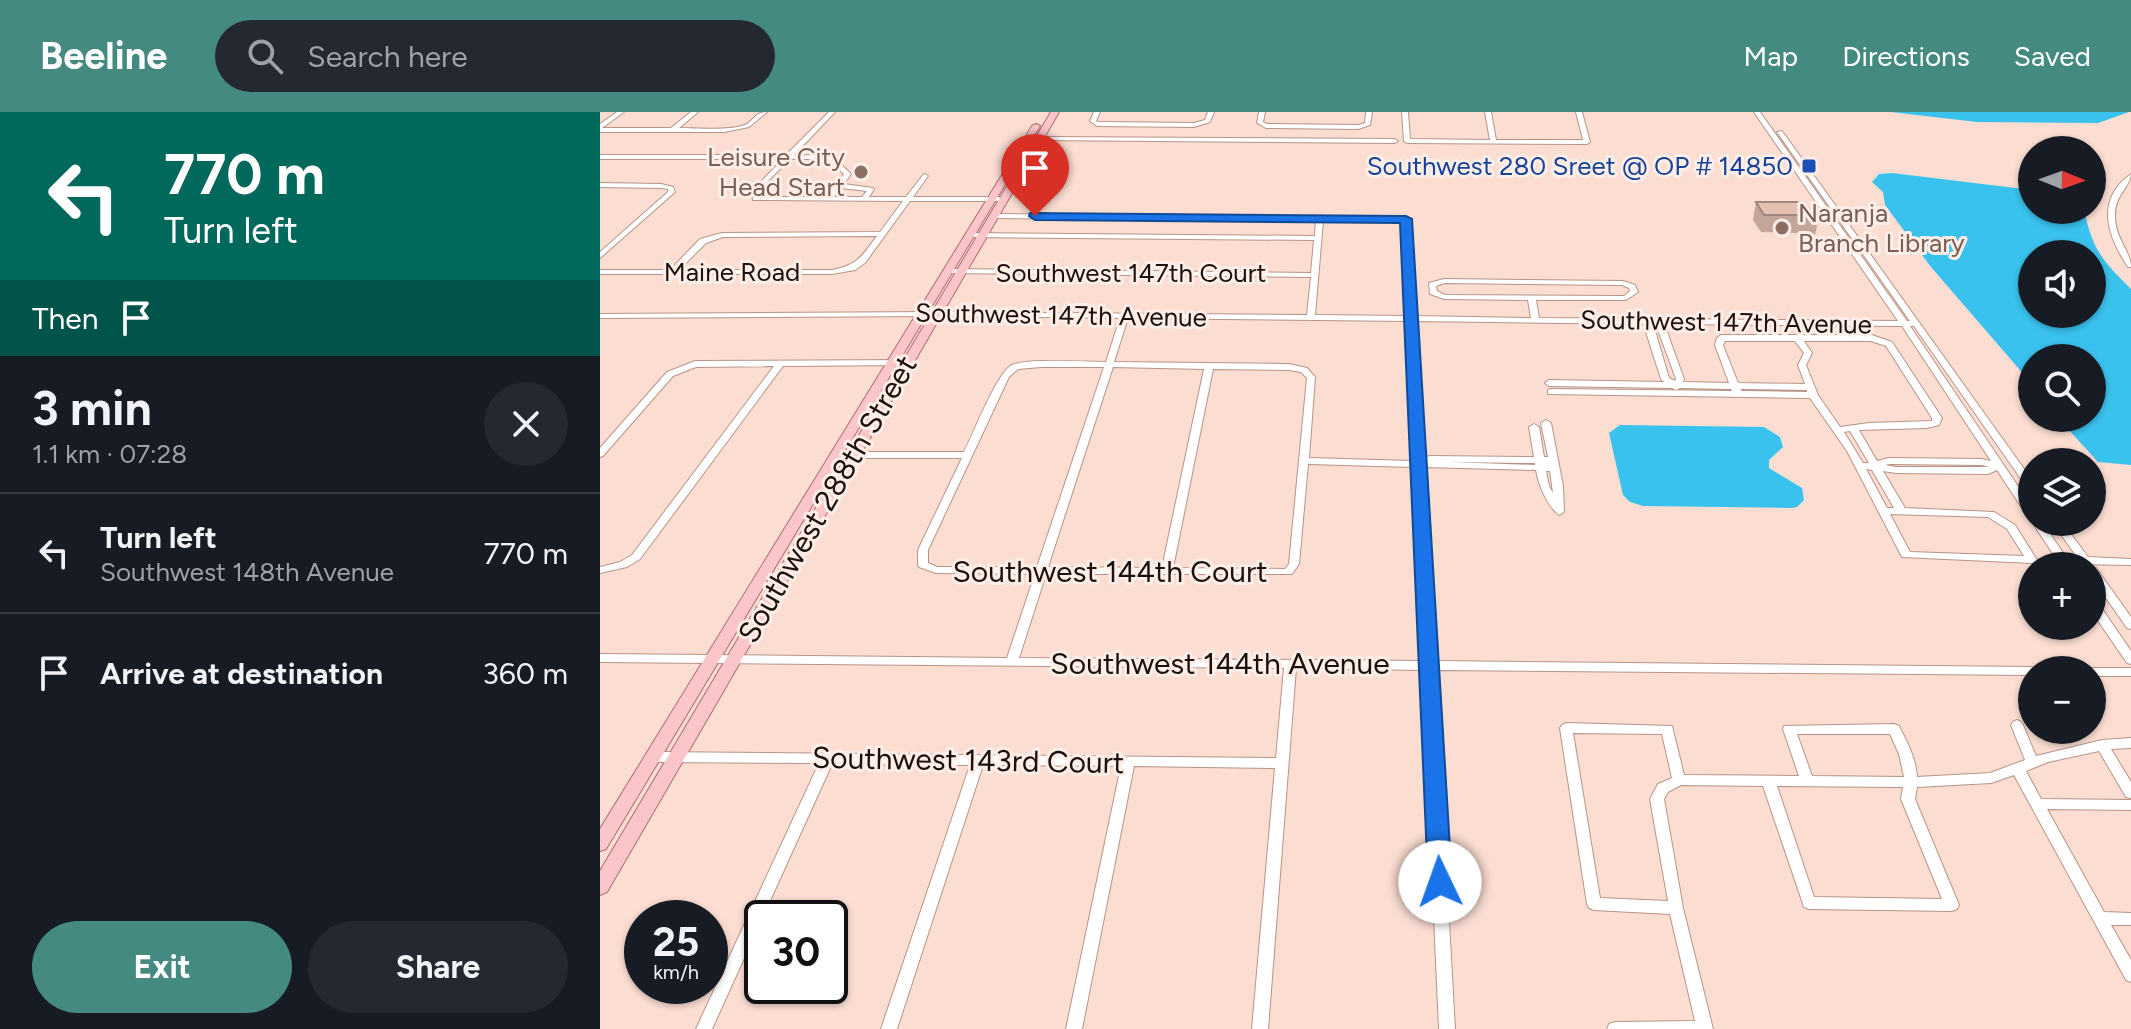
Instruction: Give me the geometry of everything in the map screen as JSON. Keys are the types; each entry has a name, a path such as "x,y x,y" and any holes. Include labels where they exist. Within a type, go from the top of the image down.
{"main road":[{"name":"Southwest 288th Street","path":"600,887 854,455 921,314 954,272 976,236 1044,112"},
{"name":"Southwest 288th Street","path":"976,236 994,216 997,199 1055,112"},
{"name":"Southwest 288th Street","path":"600,844 836,455 936,314 954,272"}],"street":[{"path":"600,129 621,112"},
{"path":"672,130 695,112"},
{"path":"600,129 724,130 747,126 764,112"},
{"path":"832,112 753,195 755,199 997,199"},
{"path":"1097,112 1093,121 1097,124 1194,125 1208,121 1211,112"},
{"path":"1262,112 1260,123 1266,126 1358,127 1368,124 1369,112"},
{"path":"1405,112 1407,141 1587,142 1589,140 1579,112"},
{"path":"1488,112 1493,141"},
{"path":"1763,113 1807,169 2018,467"},
{"path":"1039,139 1395,141"},
{"path":"1783,142 1797,170 2018,495"},
{"path":"600,157 830,157 848,174 828,200"},
{"path":"1797,170 1807,169"},
{"path":"672,272 703,241 712,237 736,234 882,234 925,176"},
{"path":"2131,176 2115,194 2110,214 2115,240 2131,265"},
{"path":"600,185 671,188 672,192 600,256"},
{"path":"839,186 871,189 864,200"},
{"path":"1814,193 1824,193"},
{"path":"994,216 1406,219 1447,1029"},
{"path":"1311,318 1320,218"},
{"name":"Maine Road","path":"600,272 832,272 852,268 862,261 882,234"},
{"path":"976,236 1318,238"},
{"name":"Southwest 147th Court","path":"954,272 1314,275"},
{"name":"Southwest 147th Avenue","path":"1444,281 1623,283 1632,287 1634,292 1626,298 1531,297 1444,297 1433,292 1432,285 1444,281"},
{"path":"1518,297 1523,320"},
{"name":"Southwest 147th Avenue","path":"1531,297 1536,321"},
{"name":"Southwest 147th Avenue","path":"600,316 936,314 1916,324"},
{"path":"1012,661 1125,316"},
{"path":"1652,322 1649,329 1665,379 1677,389"},
{"path":"1797,337 1808,353 1802,365 1811,391 1859,465 1906,555 2032,560 2011,527 1990,514 1884,511"},
{"path":"1736,390 1719,345 1721,338 1865,337 1885,341 1937,418 1936,423 1837,430"},
{"path":"600,454 670,374 680,368 695,364 899,363"},
{"path":"1927,363 1944,363"},
{"path":"600,570 623,565 636,557 780,364"},
{"path":"1167,572 1209,366"},
{"path":"836,455 966,455 1005,376 1015,367 1289,367 1304,370 1311,377 1304,461 1420,463 1428,466 1553,464"},
{"path":"1550,387 1811,391"},
{"path":"1534,427 1544,486 1559,512 1546,423"},
{"path":"1853,428 1901,511"},
{"name":"Southwest 144th Court","path":"966,455 923,550 923,565 936,570 1288,572 1294,564 1304,461"},
{"path":"1859,465 1896,470 1988,471 1998,466 2018,467"},
{"path":"2106,564 2131,562"},
{"path":"2106,590 2131,625"},
{"path":"2106,623 2131,660"},
{"name":"Southwest 144th Avenue","path":"600,658 2018,671"},
{"path":"1260,1029 1290,663"},
{"path":"2106,672 2131,672"},
{"path":"2017,725 2037,804 2131,975"},
{"path":"1676,908 1594,904 1566,728 1667,729 1679,780"},
{"path":"1768,780 1809,903 1952,905 1908,799 1912,763 1894,729 1789,729 1807,781"},
{"path":"1615,1029 1705,1029 1676,908 1659,811 1657,799 1663,788 1679,780 1912,782 1991,778 2102,745 2131,743"},
{"path":"2102,745 2131,793"},
{"name":"Southwest 143rd Court","path":"653,757 1282,763"},
{"path":"704,1029 828,758"},
{"path":"889,1029 978,760"},
{"path":"1074,1029 1129,761"},
{"path":"2037,804 2131,805"},
{"path":"2100,918 2131,919"}],"water":[{"path":"1891,112 2129,112 2098,123 1977,122"},
{"path":"1892,173 2018,188 2018,224 2088,224 2093,240 2018,240 2018,328 2106,328 2106,261 2131,289 2131,465 2106,463 2106,448 2085,448 2071,432 2106,432 2106,344 2018,344 2018,368 1931,267 1885,205 1883,192 1872,182 1879,174"},
{"path":"1620,425 1764,427 1780,437 1783,447 1769,460 1769,468 1802,488 1804,500 1792,508 1643,506 1630,502 1623,495 1609,433"}],"building":[{"path":"1756,202 1801,202 1819,217 1764,215"}],"place":[{"name":"Southwest 280 Sreet @ OP # 14850","path":"1809,166"},
{"name":"Leisure City Head Start","path":"861,172"},
{"name":"Naranja Branch Library","path":"1782,228"}],"route":[{"path":"1035,216 1406,219 1440,882"}]}
